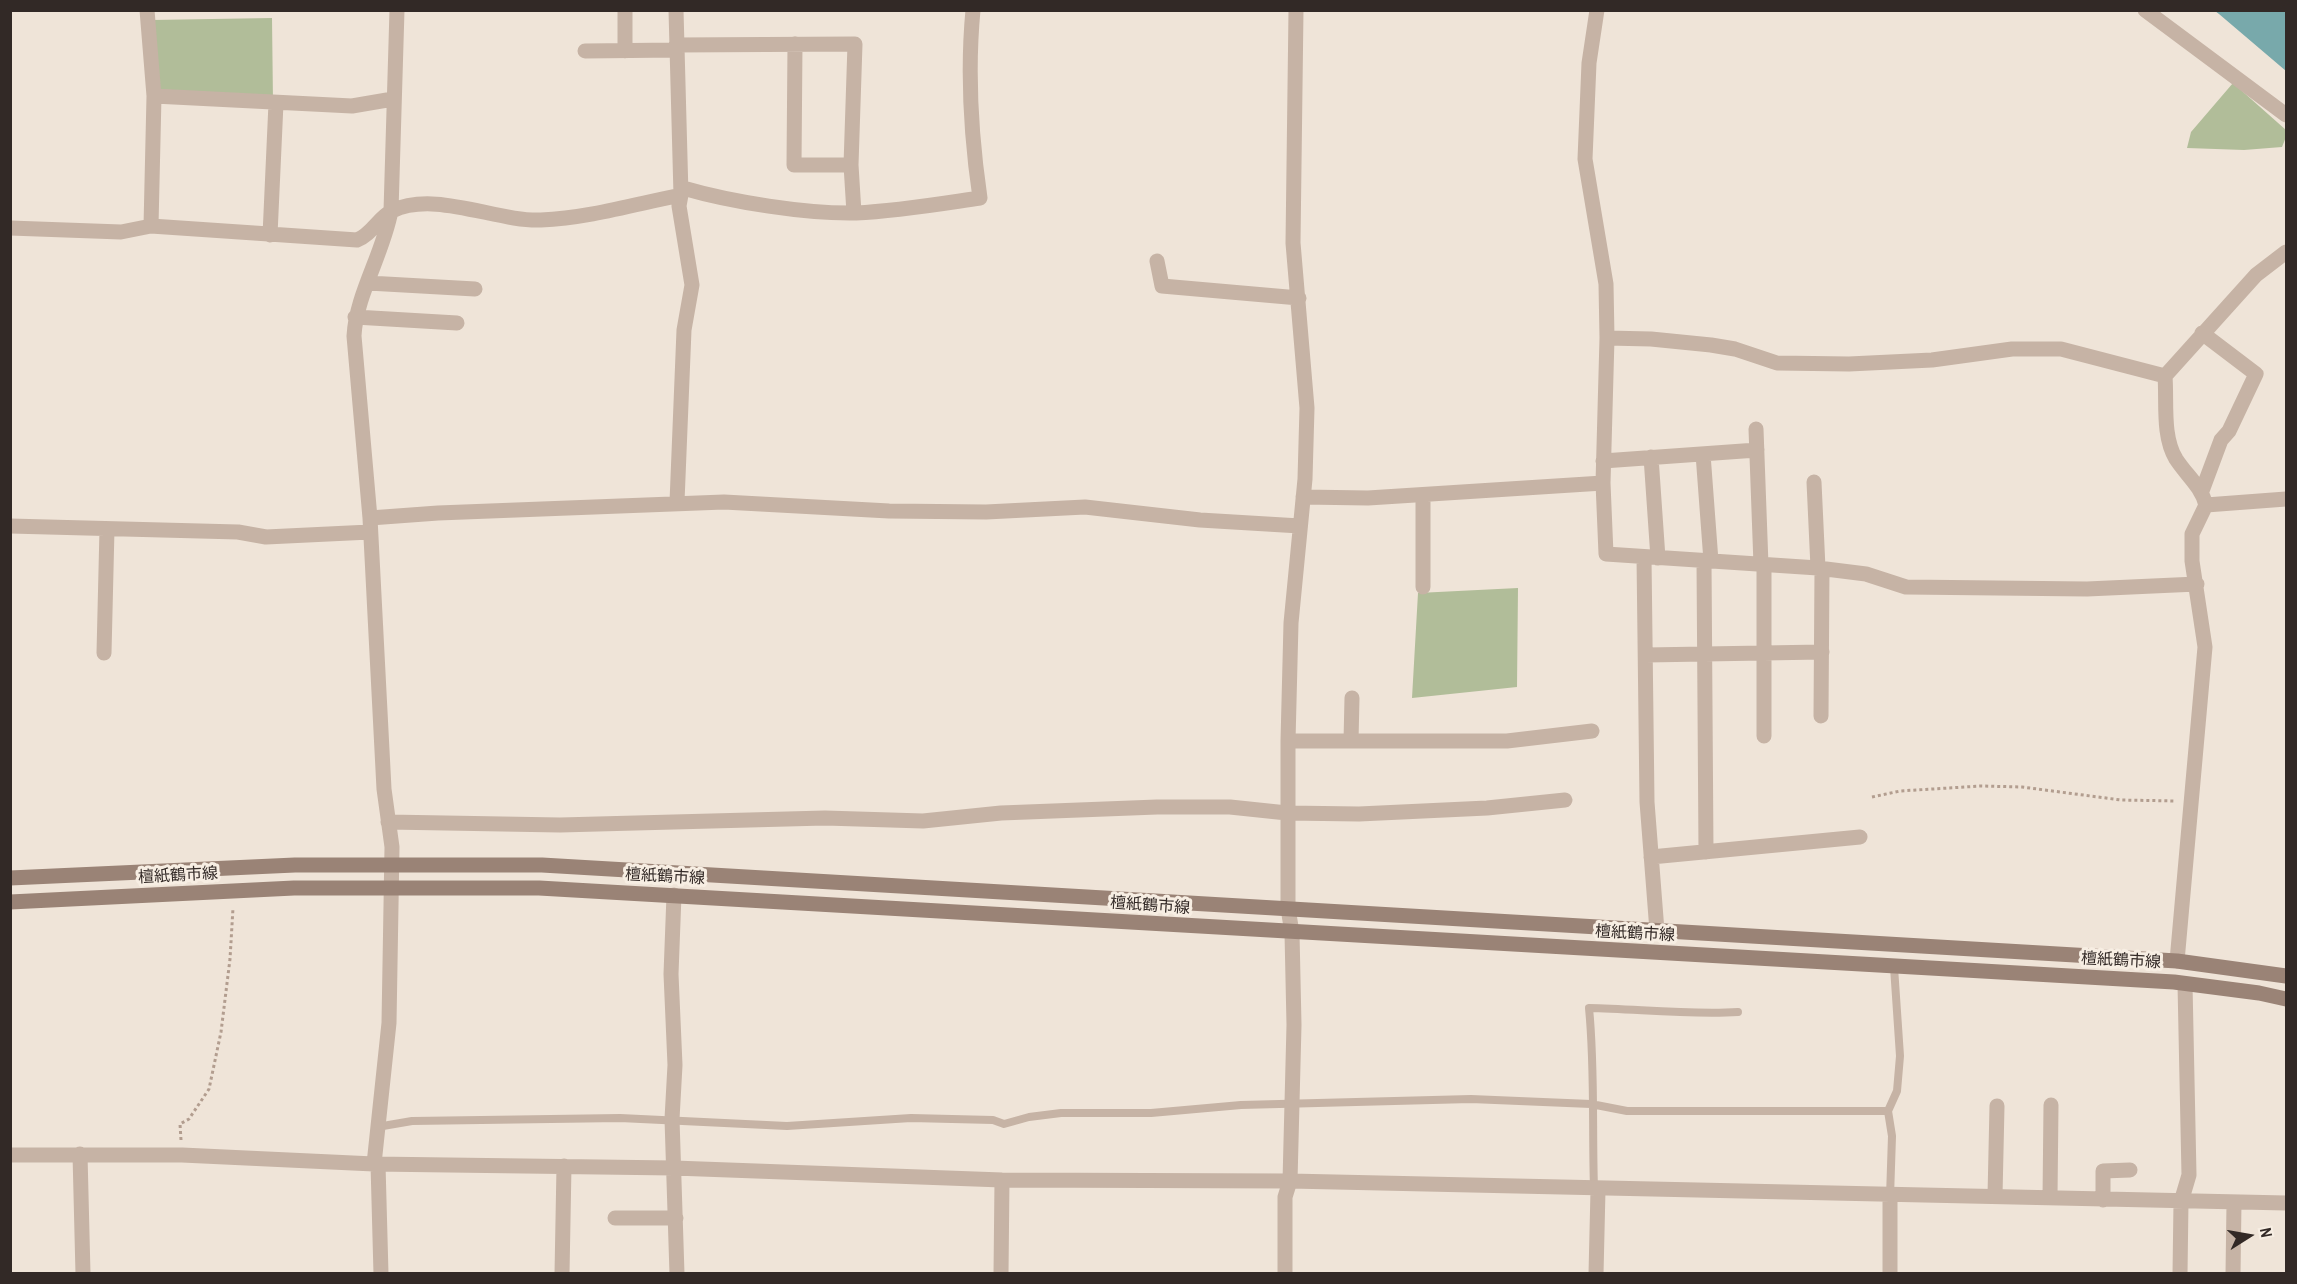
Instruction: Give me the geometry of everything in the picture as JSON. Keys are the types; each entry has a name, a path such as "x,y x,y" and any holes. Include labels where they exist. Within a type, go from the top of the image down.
{"main road":[{"name":"檀紙鶴市線","path":"10,878 295,865 542,865 2176,961 2286,976"},
{"name":"檀紙鶴市線","path":"10,902 233,891 391,887 539,888 2185,984 2286,999"}],"street":[{"path":"147,10 154,96 151,226"},
{"path":"381,1274 376,1164 377,1127 389,1023 392,864 355,317 386,238 391,211 397,10"},
{"path":"625,10 625,51"},
{"path":"676,10 682,191 679,206 692,285 684,330 677,502"},
{"path":"10,228 121,231 151,226 357,240 366,236 391,211 424,205 460,207 539,220 575,216 682,191 768,206 854,213 918,208 980,198 973,147 969,46 973,10"},
{"path":"1285,1274 1285,1197 1290,1181 1292,1103 1292,933 1288,908 1288,741 1291,623 1303,497 1307,408 1293,243 1296,10"},
{"path":"1598,10 1589,63 1585,159 1606,284 1607,338 1603,460 1606,554 1866,574 1906,587 2076,589 2198,584"},
{"path":"2145,10 2286,115"},
{"path":"795,44 794,165 851,165"},
{"path":"585,51 855,44 851,165 854,213"},
{"path":"154,96 352,106 393,99"},
{"path":"270,235 276,103"},
{"path":"2204,498 2176,459 2168,442 2165,376 2256,275 2286,252"},
{"path":"1157,261 1162,286 1299,298"},
{"path":"369,283 475,289"},
{"path":"355,317 457,323"},
{"path":"2176,961 2193,802 2205,647 2198,584 2192,561 2192,534 2222,440 2229,431 2256,374 2202,333"},
{"path":"1607,338 1650,339 1711,345 1736,349 1777,363 1849,364 1932,360 2012,350 2061,349 2165,376"},
{"path":"1756,429 1762,565 1764,736"},
{"path":"1603,460 1757,450"},
{"path":"1703,454 1707,561 1706,852"},
{"path":"1652,457 1651,557 1646,655 1647,802 1657,931"},
{"path":"1814,482 1820,569 1821,716"},
{"path":"1303,497 1368,498 1603,483"},
{"path":"1423,495 1423,587"},
{"path":"2204,498 2286,499"},
{"path":"10,526 238,532 266,537 370,525 677,502 986,512 1085,507 1200,520 1300,526"},
{"path":"105,653 107,529"},
{"path":"1646,655 1822,652"},
{"path":"1351,741 1353,699"},
{"path":"1288,741 1507,741 1592,732"},
{"path":"388,822 560,825 825,818 923,821 1000,813 1157,807 1230,807 1287,813 1359,814 1487,808 1565,800"},
{"path":"1651,857 1860,837"},
{"path":"674,895 671,974 675,1065 672,1119 677,1274"},
{"path":"2180,1274 2181,1202 2189,1175 2185,984"},
{"path":"2050,1198 2051,1105"},
{"path":"1995,1196 1997,1106"},
{"path":"80,1154 83,1274"},
{"path":"10,1155 182,1155 376,1164 674,1168 1002,1180 1290,1181 1890,1197 1995,1196 2286,1203"},
{"path":"562,1274 564,1166"},
{"path":"2103,1200 2103,1171 2130,1170"},
{"path":"1001,1274 1002,1180"},
{"path":"1596,1190 1596,1274"},
{"path":"1890,1197 1890,1274"},
{"path":"2233,1274 2234,1203"},
{"path":"615,1218 676,1218"}],"lane":[{"path":"1890,1197 1892,1136 1888,1111 1897,1091 1900,1056 1894,967"},
{"path":"1596,1190 1589,1008 1677,1010 1709,1014 1738,1012"},
{"path":"377,1127 435,1121 672,1119 787,1126 911,1118 993,1120 1004,1124 1029,1117 1061,1113 1151,1113 1292,1103 1523,1099 1591,1104 1628,1111 1888,1111"}],"path":[{"path":"1872,797 1900,791 1982,786 2022,787 2112,800 2193,802"},
{"path":"182,1155 180,1124 189,1119 209,1089 221,1032 230,959 233,891"}],"green space":[{"path":"272,18 273,103 162,94 157,88 152,20"},
{"path":"2233,83 2286,130 2282,147 2244,150 2187,148 2191,132"},
{"path":"1518,588 1517,687 1412,698 1418,593"}],"water":[{"path":"2215,11 2286,11 2286,71 2219,14"}]}
